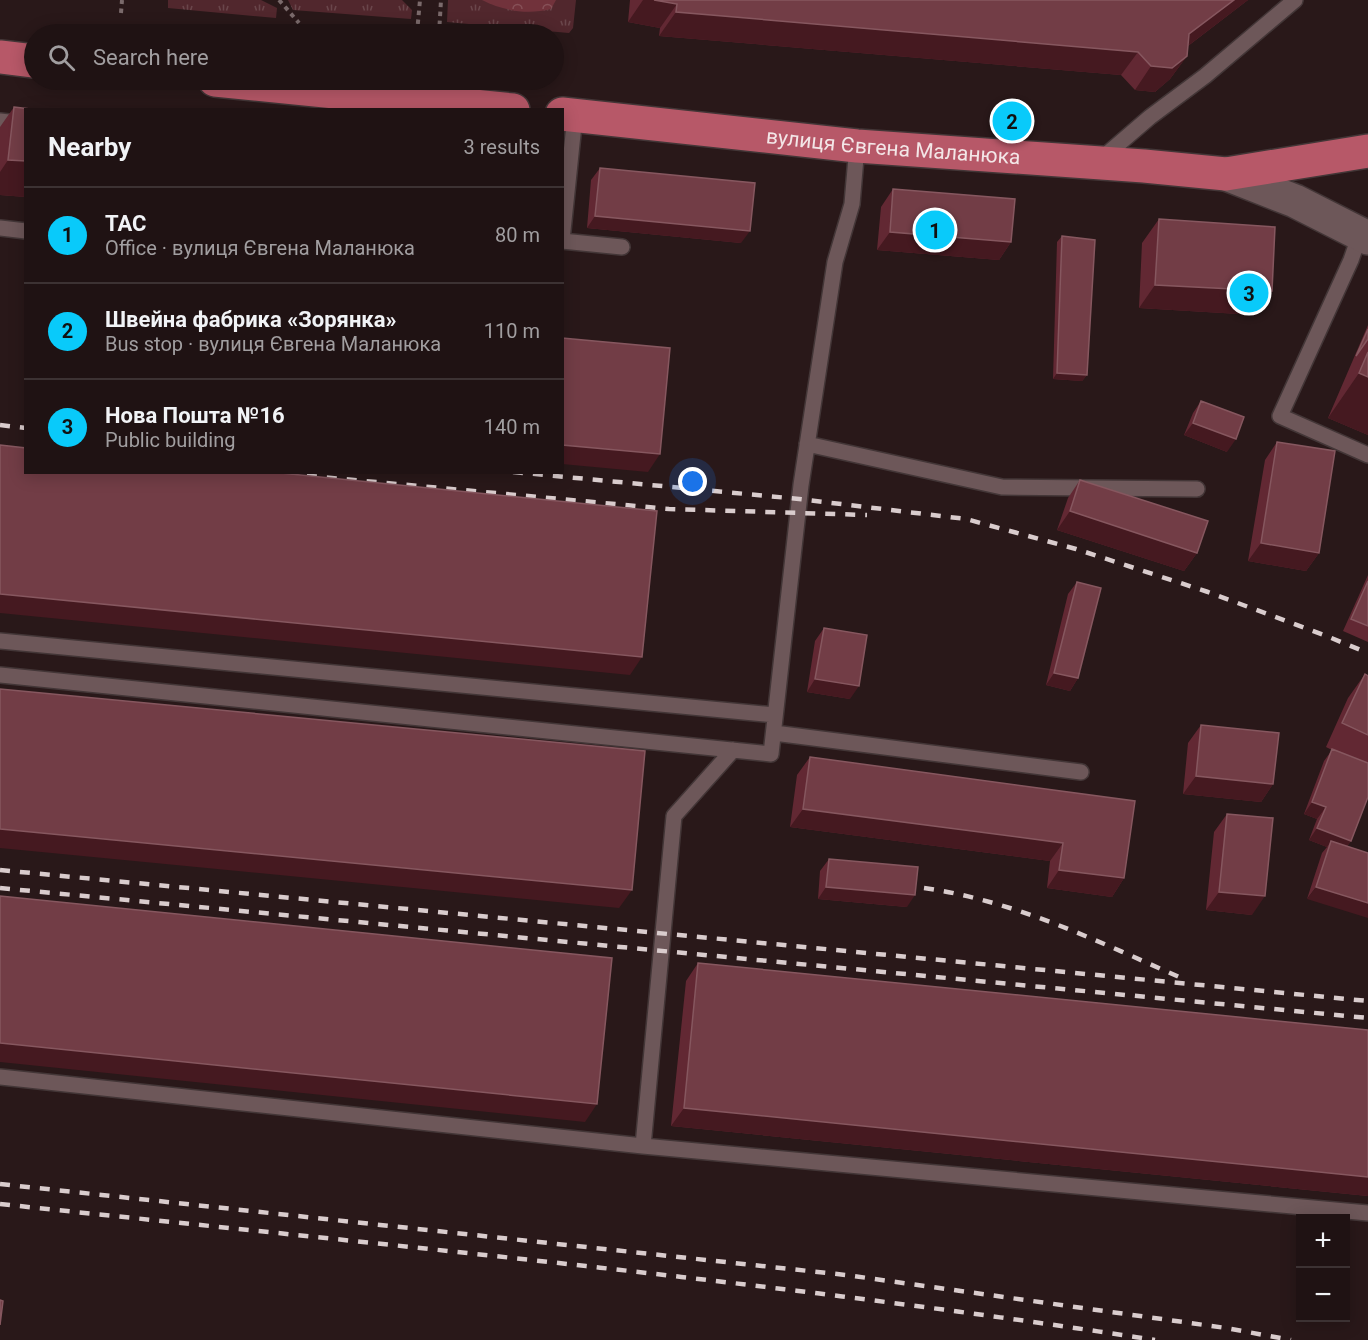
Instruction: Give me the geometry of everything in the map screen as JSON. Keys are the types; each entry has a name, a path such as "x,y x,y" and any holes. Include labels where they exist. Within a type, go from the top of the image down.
{"main road":[{"path":"0,57 24,60"},
{"path":"268,90 320,100 474,108"},
{"name":"вулиця Євгена Маланюка","path":"569,115 857,146 1226,174 1368,151"},
{"path":"1226,174 1295,201 1364,236"}],"lane":[{"path":"1096,163 1295,0"},
{"path":"564,204 569,115"},
{"path":"0,121 24,124"},
{"path":"0,675 771,754 801,485 835,262 852,204 857,146"},
{"path":"0,228 24,231"},
{"path":"1364,236 1280,416 1368,455"},
{"path":"564,240 622,247"},
{"path":"807,444 1002,488 1197,489"},
{"path":"0,641 776,715"},
{"path":"774,734 1081,772"},
{"path":"643,1146 675,816 733,750"},
{"path":"0,1077 643,1146 1368,1213"}],"path":[{"path":"121,13 122,0"},
{"path":"279,0 299,23"},
{"path":"418,24 420,0"},
{"path":"440,24 441,0"}],"green space":[{"path":"168,0 261,0 277,8 276,18 168,8"},
{"path":"288,0 402,0 412,10 411,19 293,10"},
{"path":"448,0 576,0 573,28 569,33 564,33 564,24 447,22"},
{"path":"482,0 556,0 551,9 525,12 499,7"}],"building":[{"path":"654,0 1234,0 1189,34 1187,56 1172,68 1151,66 1138,52 676,12 677,4"},
{"path":"14,107 24,108 24,161 8,160"},
{"path":"600,168 755,183 750,231 595,216"},
{"path":"893,189 1015,199 1011,242 890,232"},
{"path":"1159,219 1275,227 1272,291 1155,285"},
{"path":"1062,236 1095,240 1087,375 1057,373"},
{"path":"1368,329 1368,339 1356,356"},
{"path":"564,338 670,348 660,454 564,445"},
{"path":"1368,352 1368,377 1359,373"},
{"path":"1201,401 1244,417 1236,439 1193,423"},
{"path":"1277,442 1335,451 1319,553 1261,543"},
{"path":"0,445 24,448 24,474 291,474 657,511 642,657 0,594"},
{"path":"1080,480 1208,521 1197,553 1070,511"},
{"path":"1368,581 1368,626 1351,619"},
{"path":"1077,582 1101,588 1078,678 1054,673"},
{"path":"824,628 867,635 859,686 815,679"},
{"path":"1365,674 1368,676 1368,735 1342,723"},
{"path":"0,689 645,751 632,890 0,829"},
{"path":"1201,725 1279,733 1273,784 1196,776"},
{"path":"1332,749 1368,763 1368,797 1351,841 1317,828 1326,807 1312,802"},
{"path":"810,757 1135,801 1124,878 1059,870 1063,843 803,809"},
{"path":"1227,814 1273,818 1265,896 1219,892"},
{"path":"1331,841 1368,853 1368,903 1316,887"},
{"path":"829,859 918,867 915,895 826,887"},
{"path":"0,896 612,958 597,1104 0,1043"},
{"path":"698,963 1368,1030 1368,1177 684,1108"},
{"path":"0,1300 3,1301 0,1325"}],"railway":[{"path":"0,425 24,428"},
{"path":"289,474 669,509 867,515"},
{"path":"534,474 799,499 966,519 1076,549 1208,592 1368,653"},
{"path":"0,870 1368,1001"},
{"path":"0,888 1368,1018"},
{"path":"924,888 958,894 1025,913 1090,938 1186,980"},
{"path":"0,1184 846,1275 1226,1328 1291,1340"},
{"path":"0,1204 434,1249 723,1282 1155,1340"}],"place":[{"name":"Швейна фабрика «Зорянка»","path":"1012,121"},
{"name":"ТАС","path":"935,230"},
{"name":"Нова Пошта №16","path":"1249,293"}]}
